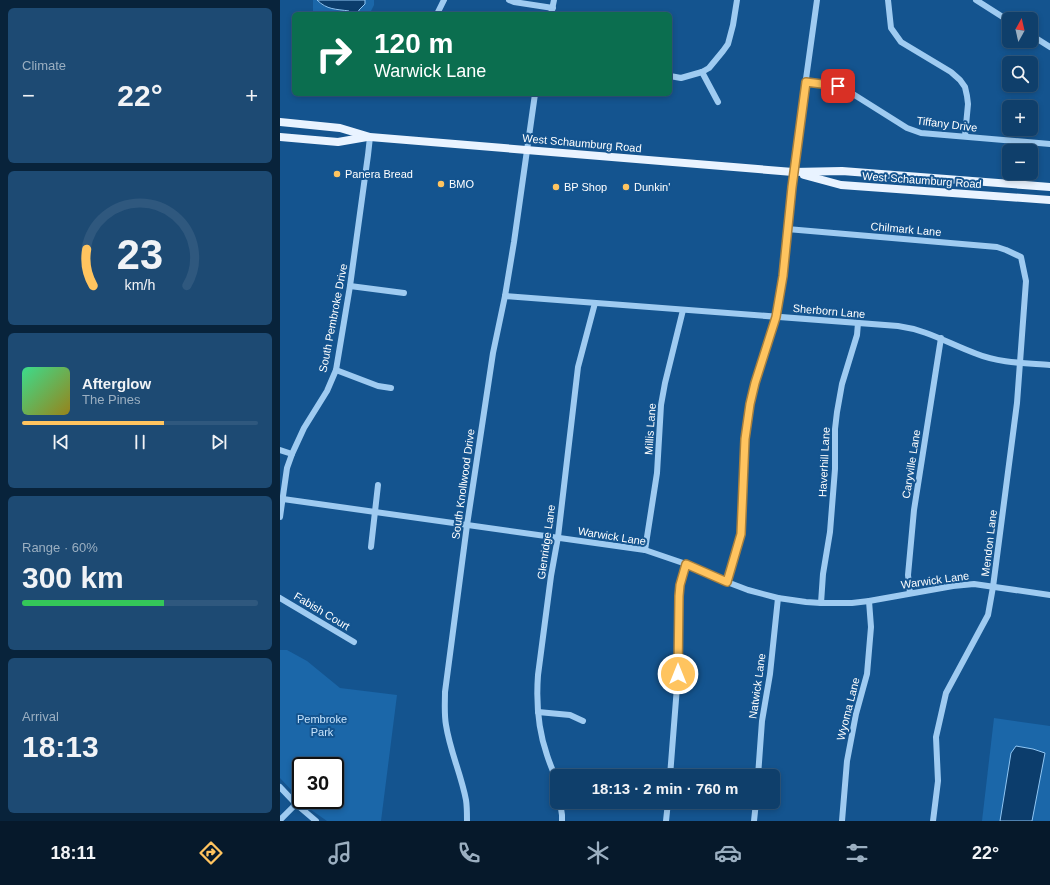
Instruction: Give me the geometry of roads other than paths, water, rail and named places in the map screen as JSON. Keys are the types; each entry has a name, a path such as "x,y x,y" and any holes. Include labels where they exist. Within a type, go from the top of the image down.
{"main road":[{"name":"West Schaumburg Road","path":"280,122 340,128 370,136 528,150 793,172 842,171 1050,187"},
{"name":"West Schaumburg Road","path":"280,137 338,142 370,136"},
{"name":"West Schaumburg Road","path":"793,172 841,185 1050,200"}],"street":[{"path":"438,12 444,0"},
{"path":"508,0 552,11 554,0"},
{"path":"672,76 681,78 710,68 728,44 737,0"},
{"path":"727,582 741,534 745,439 750,404 755,383 776,317 783,276 793,172 817,0"},
{"path":"888,0 891,28 901,42 951,72 965,87 968,104 966,136"},
{"path":"976,0 1002,17"},
{"path":"1038,39 1050,47"},
{"path":"702,72 718,102"},
{"name":"Tiffany Drive","path":"806,82 838,86 845,89 907,128 921,133 1050,144"},
{"name":"South Knollwood Drive","path":"467,821 466,802 462,781 455,763 446,726 445,710 448,672 467,525 493,353 514,242 535,96"},
{"name":"South Pembroke Drive","path":"280,517 287,468 292,454 304,428 327,391 336,370 350,286 370,136"},
{"name":"Chilmark Lane","path":"787,229 992,246 1021,257"},
{"name":"Mendon Lane","path":"933,821 938,781 936,737 946,693 988,615 993,587 1017,403 1026,282 1021,257"},
{"path":"350,286 404,293"},
{"name":"Sherborn Lane","path":"504,296 908,328 941,338 986,357 1020,362 1050,364"},
{"name":"Glenridge Lane","path":"552,769 547,755 539,723 537,690 538,675 551,576 558,537 578,367 595,303"},
{"name":"Millis Lane","path":"645,550 657,473 661,405 683,310"},
{"name":"Haverhill Lane","path":"821,603 823,574 830,532 835,469 835,429 837,412 842,384 857,335 858,323"},
{"name":"Caryville Lane","path":"910,593 908,575 914,510 941,338"},
{"path":"336,370 378,386 391,388"},
{"path":"280,450 292,454"},
{"path":"371,547 378,485"},
{"name":"Warwick Lane","path":"283,499 645,550 686,564 748,590 778,598 806,602 852,603 953,586 974,584 1050,595"},
{"path":"671,769 678,674 679,596 680,585 686,564"},
{"name":"Fabish Court","path":"280,598 354,642"},
{"name":"Natwick Lane","path":"759,769 762,721 770,674 778,598"},
{"name":"Wyoma Lane","path":"842,821 847,761 856,714 867,674 871,627 869,601"},
{"path":"538,712 570,715 583,722"},
{"path":"280,787 292,800"},
{"path":"280,820 292,808"},
{"path":"302,809 316,821"},
{"path":"561,809 562,821"},
{"path":"666,821 667,809"},
{"path":"754,821 755,809"}],"place":[{"name":"Panera Bread","path":"337,174"},
{"name":"BMO","path":"441,184"},
{"name":"BP Shop","path":"556,187"},
{"name":"Dunkin'","path":"626,187"}],"park label":[{"name":"Pembroke Park","path":"322,725"}]}
